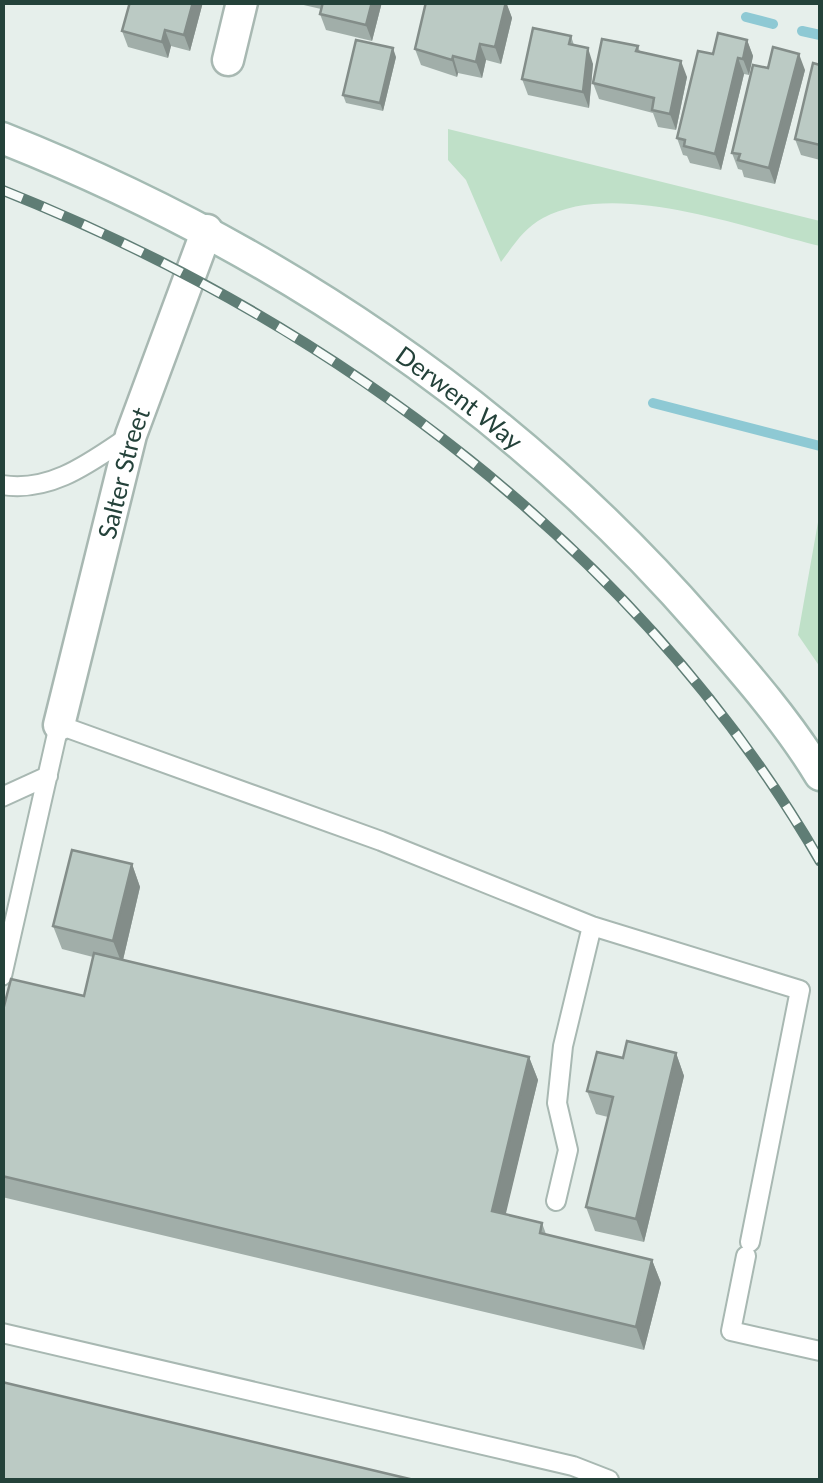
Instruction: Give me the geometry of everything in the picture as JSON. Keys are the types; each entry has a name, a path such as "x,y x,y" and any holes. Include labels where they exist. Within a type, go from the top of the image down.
{"main road":[{"path":"228,60 242,2"},
{"name":"Derwent Way","path":"2,138 105,180 207,230 299,282 418,361 540,460 673,590 747,675 820,775"},
{"name":"Salter Street","path":"59,724 132,434 207,230"}],"lane":[{"path":"2,485 40,485 77,470 132,434"},
{"path":"2,976 59,724 381,841 592,926 800,990 730,1331 820,1351"},
{"path":"2,798 48,776"},
{"path":"556,1201 568,1150 557,1103 563,1046 592,926"},
{"path":"2,1333 574,1466 609,1480"}],"green space":[{"path":"448,129 820,221 820,246 680,211 606,203 573,207 543,218 525,232 501,262 466,180 448,160"},
{"path":"820,511 820,667 798,635"}],"building":[{"path":"130,2 193,2 184,35 165,30 162,42 122,31"},
{"path":"323,2 372,2 366,25 320,14"},
{"path":"426,2 506,2 495,47 480,44 476,62 453,56 452,60 415,49"},
{"path":"533,28 571,36 569,44 588,48 583,92 522,79"},
{"path":"718,33 747,40 743,59 738,58 715,154 684,146 685,140 677,138 698,51 713,54"},
{"path":"602,39 681,61 670,114 652,110 654,98 593,83"},
{"path":"356,40 393,48 380,103 343,95"},
{"path":"773,47 799,54 769,168 738,160 740,154 732,153 753,65 768,68"},
{"path":"813,63 820,65 820,145 795,139"},
{"path":"72,850 132,864 113,941 53,926"},
{"path":"94,953 529,1057 492,1211 542,1223 540,1233 652,1260 636,1327 2,1176 2,1014 11,979 84,996"},
{"path":"627,1041 676,1053 636,1219 586,1207 613,1097 587,1091 597,1052 623,1058"},
{"path":"2,1382 414,1480 2,1480"}],"waterway":[{"path":"746,17 773,24"},
{"path":"802,31 820,35"},
{"path":"653,403 820,446"}],"railway":[{"path":"2,190 125,244 244,307 359,378 468,458 569,547 663,644 747,748 820,861"}]}
